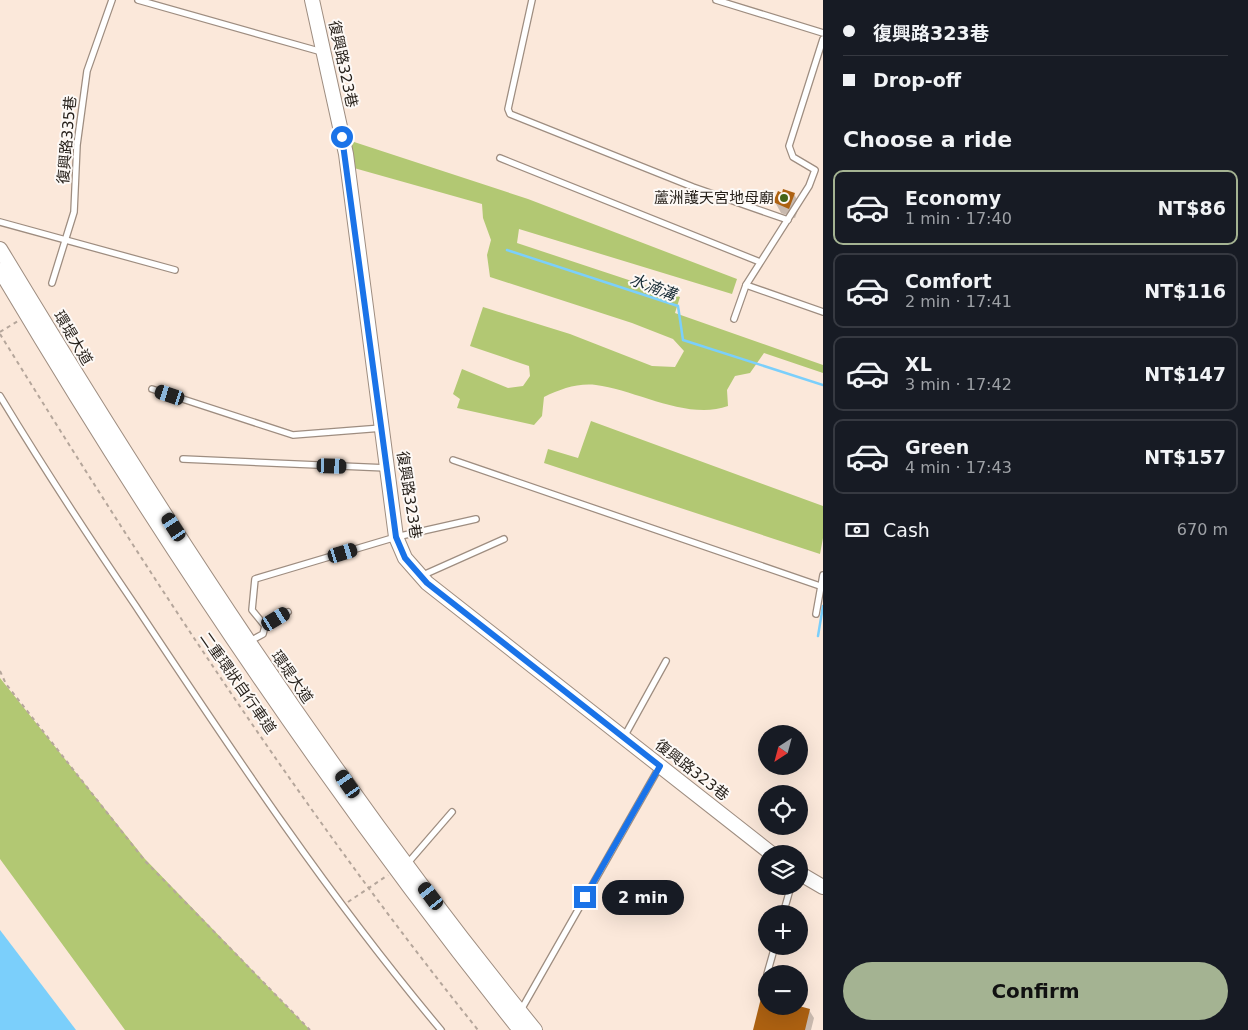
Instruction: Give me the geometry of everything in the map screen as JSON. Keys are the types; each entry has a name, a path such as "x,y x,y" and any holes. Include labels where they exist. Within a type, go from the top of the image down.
{"street":[{"name":"復興路323巷","path":"312,0 346,154 396,537 405,558 420,576 761,845"},
{"name":"環堤大道","path":"0,249 109,429 248,642 407,864 535,1030"},
{"name":"環堤大道","path":"0,270 82,407 250,665 306,747 520,1030"},
{"path":"808,878 823,887"}],"lane":[{"name":"復興路335巷","path":"52,283 74,212 77,145 87,71 112,0"},
{"path":"138,0 324,53"},
{"path":"532,0 508,109 510,114 693,187 788,220"},
{"path":"716,0 823,32"},
{"path":"734,320 746,285 809,186 815,170 793,157 789,146 823,39"},
{"path":"500,158 760,262"},
{"path":"0,222 174,270"},
{"path":"746,285 823,312"},
{"path":"152,389 293,435 382,428"},
{"path":"0,396 91,542 178,673 342,906 394,973 442,1030"},
{"path":"183,460 387,468"},
{"path":"453,460 820,586"},
{"path":"265,626 252,610 256,579 396,537 476,519"},
{"path":"420,576 504,539"},
{"path":"816,614 823,575"},
{"path":"248,642 263,634 265,626 288,612"},
{"path":"624,738 666,661"},
{"path":"520,1012 660,766"},
{"path":"407,864 452,812"}],"path":[{"path":"0,333 22,318"},
{"name":"二重環狀自行車道","path":"0,333 102,499 191,635 288,776 478,1030"},
{"path":"0,671 6,684 145,861 310,1030"},
{"path":"342,906 392,872"}],"green space":[{"path":"348,140 528,199 737,279 732,294 519,229 517,243 680,297 675,313 823,365 823,373 764,353 750,373 735,376 727,390 728,406 712,410 679,407 596,385 569,387 544,397 542,416 534,425 457,408 460,399 453,394 462,369 508,388 523,386 530,376 529,366 470,346 483,307 570,334 652,366 675,367 684,351 673,339 632,323 490,277 487,255 491,240 483,218 482,204 354,168"},
{"path":"591,421 823,506 823,538 820,554 544,463 548,449 578,458"},
{"path":"0,678 145,859 310,1030 125,1030 0,859"}],"water":[{"path":"0,930 76,1030 0,1030"}],"building":[{"name":"蘆洲護天宮地母廟","path":"783,189 795,193 789,209 773,202 778,191 782,193"},
{"path":"808,1008 810,1009 805,1030 753,1030 758,1010 758,1015 808,1015"}],"waterway":[{"name":"水湳溝","path":"507,250 678,306 683,340 823,385"},
{"path":"818,636 823,606"}],"place":[{"name":"蘆洲護天宮地母廟","path":"784,198"}],"route":[{"path":"342,137 346,154 396,537 405,558 427,583 660,766 585,897"}]}
